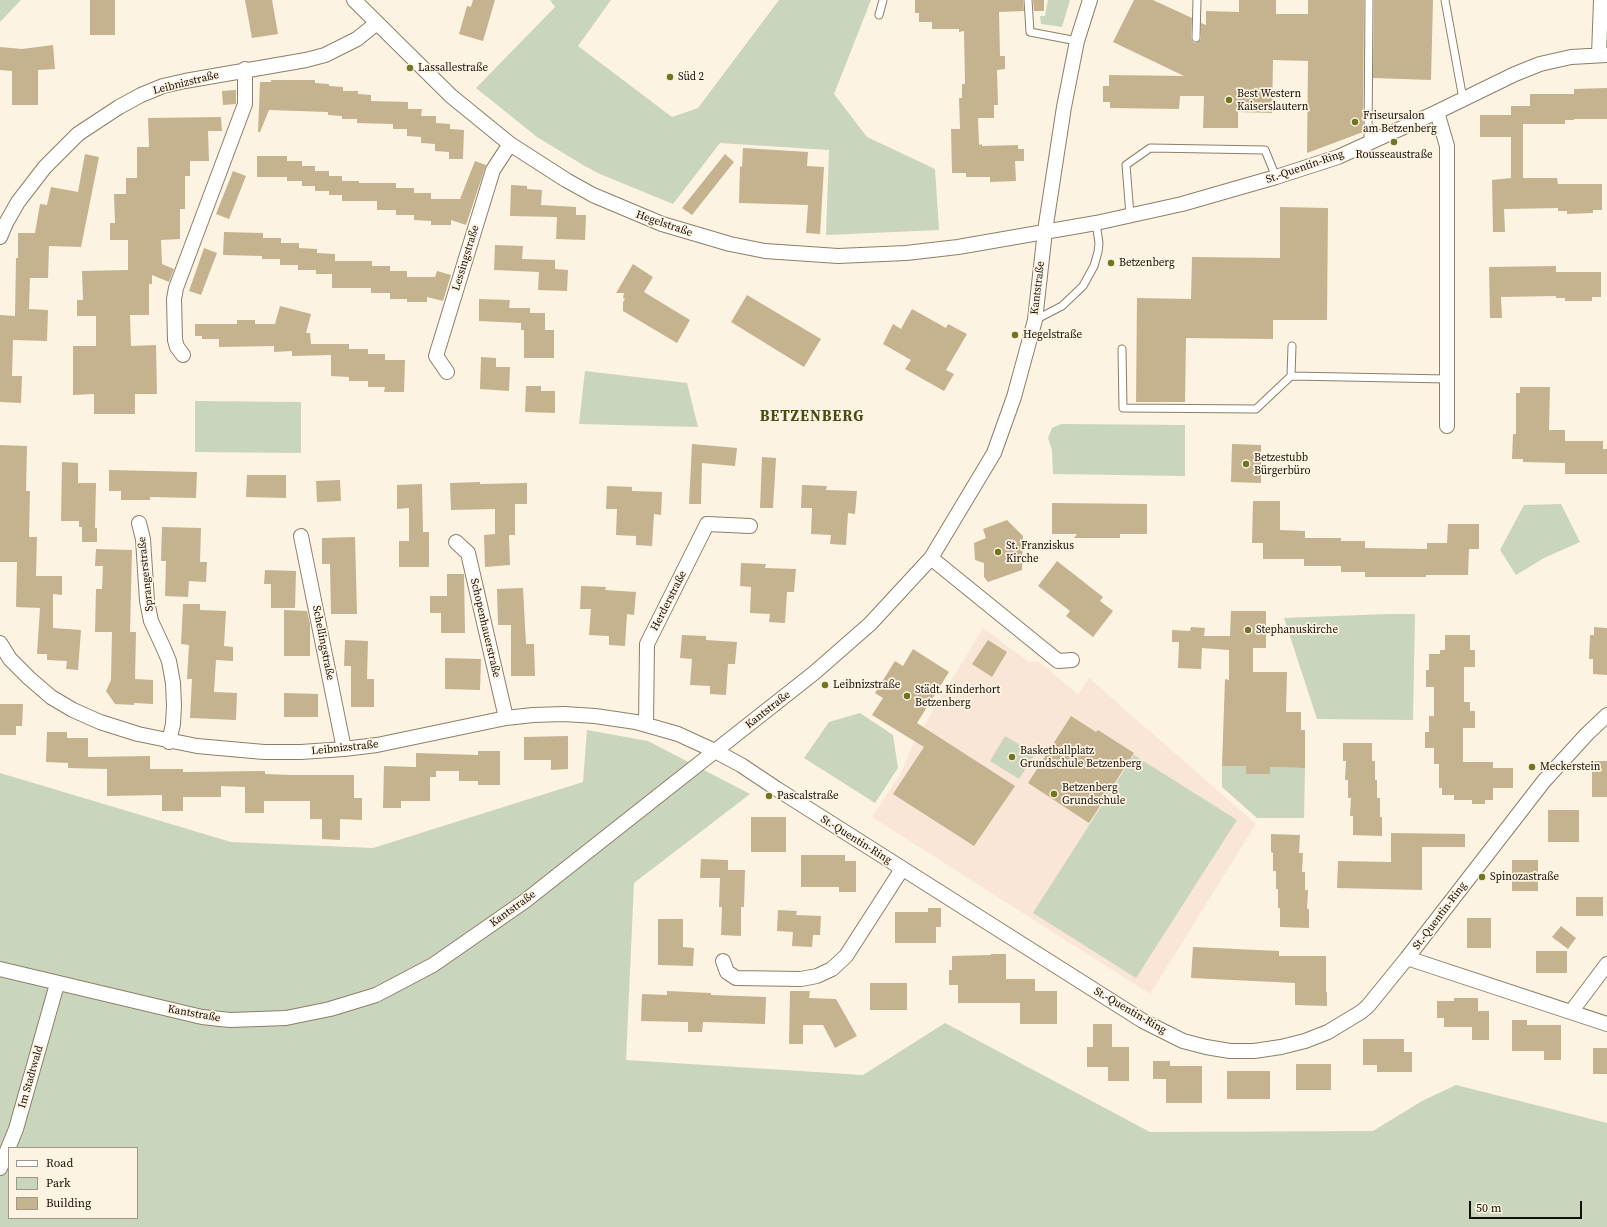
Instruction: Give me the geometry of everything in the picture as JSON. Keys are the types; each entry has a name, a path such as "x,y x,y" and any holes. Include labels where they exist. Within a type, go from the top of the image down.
{"street":[{"name":"Hegelstraße","path":"354,0 452,96 510,144 566,180 621,208 691,234 765,251 838,256 906,253 965,246 1045,231"},
{"name":"Kantstraße","path":"0,969 57,984 202,1017 230,1020 286,1018 330,1009 376,995 433,965 525,901 814,673 870,624 931,558 994,453 1014,397 1035,320 1045,231 1064,108 1077,41 1090,0"},
{"name":"St.-Quentin-Ring","path":"1045,231 1096,223 1182,204 1276,177 1338,157 1437,112 1515,74 1540,64 1571,57 1603,55 1600,0"},
{"name":"Leibnizstraße","path":"0,237 18,202 45,167 78,134 99,119 141,95 163,86 245,69 306,60 325,55 357,39 377,23"},
{"path":"183,355 177,347 175,340 174,299 176,288 246,104 245,69"},
{"path":"1437,112 1447,146 1447,426"},
{"name":"Lessingstraße","path":"447,372 436,356 493,170 510,144"},
{"name":"Sprangerstraße","path":"138,523 143,538 147,601 151,622 167,655 173,683 173,724 169,742"},
{"name":"Herderstraße","path":"646,724 648,644 707,524 750,526"},
{"name":"Schellingstraße","path":"301,536 344,749"},
{"name":"Schopenhauerstraße","path":"456,542 468,553 506,718"},
{"path":"931,558 1058,661 1072,660"},
{"name":"Leibnizstraße","path":"0,643 10,659 29,678 51,697 73,710 100,722 169,742 264,752 301,752 344,749 377,745 506,718 556,714 594,716 646,724 678,734 715,751"},
{"name":"St.-Quentin-Ring","path":"715,751 741,765 902,869 1143,1021 1182,1041 1206,1047 1254,1051 1305,1041 1328,1032 1368,1006 1544,781 1587,734 1607,715"},
{"path":"723,961 727,972 736,978 801,979 817,976 832,969 846,956 902,869"},
{"path":"1407,958 1607,1024"},
{"path":"1571,1012 1607,964"},
{"name":"Im Stadtwald","path":"9,1147 16,1130 57,984"},
{"name":"Im Stadtwald","path":"0,1168 8,1149"}],"lane":[{"path":"879,15 883,0"},
{"path":"1028,0 1030,32 1077,41"},
{"path":"1196,38 1197,0"},
{"path":"1368,143 1369,0"},
{"path":"1445,0 1463,99"},
{"path":"1130,215 1126,165 1150,148 1264,150 1276,177"},
{"path":"1035,320 1062,306 1083,286 1094,266 1098,252 1099,242 1096,223"},
{"path":"1291,376 1292,346"},
{"path":"1122,349 1123,408 1256,409 1291,376 1447,379"}],"shaded area":[{"name":"Betzenberg Grundschule","path":"983,628 1029,662 1039,662 1078,694 1089,678 1256,824 1150,994 872,817 902,771 914,742"}],"green space":[{"path":"0,0 21,0 0,22"},
{"path":"550,0 611,0 578,46 672,117 698,108 779,0 871,0 834,94 867,137 935,169 939,230 826,235 829,150 720,143 673,204 600,174 583,165 537,137 476,88 555,7"},
{"path":"1048,0 1070,0 1062,27 1041,24 1040,16 1045,16"},
{"path":"585,371 687,383 698,427 579,424"},
{"path":"195,401 301,402 301,453 195,452"},
{"path":"1061,424 1185,425 1185,476 1053,474 1052,450 1048,438 1052,428"},
{"path":"1561,504 1580,542 1544,558 1516,575 1500,550 1524,505"},
{"path":"1415,614 1413,720 1317,719 1284,618"},
{"path":"860,713 893,735 898,768 875,803 804,758 829,722"},
{"path":"587,730 648,741 750,794 634,883 626,1060 863,1075 945,1023 1150,1132 1373,1131 1422,1101 1456,1085 1607,1123 1607,1227 0,1227 0,773 231,842 373,848 583,782"},
{"name":"Basketballplatz Grundschule Betzenberg","path":"1005,736 1035,754 1019,779 990,761"},
{"path":"1134,755 1237,820 1136,978 1033,913"},
{"path":"1222,766 1246,766 1246,774 1270,774 1270,767 1305,768 1304,818 1257,818 1222,787"}],"building":[{"path":"90,0 115,0 115,35 90,35"},
{"path":"245,0 272,0 278,34 252,38"},
{"path":"473,0 495,0 483,41 459,34 467,6 471,7"},
{"path":"915,0 1023,0 1024,11 999,12 1000,56 1005,56 1005,69 997,70 998,105 994,105 994,118 978,118 979,145 1018,145 1018,149 1024,149 1024,161 1015,161 1016,181 990,182 990,177 966,177 966,173 952,173 951,129 960,129 959,98 962,98 962,84 965,84 964,31 959,32 959,29 932,29 932,22 919,22 919,13 915,13"},
{"path":"1033,0 1044,0 1044,11 1034,11"},
{"path":"1134,0 1153,0 1192,18 1191,38 1193,42 1196,43 1201,39 1201,23 1206,25 1206,11 1239,12 1239,0 1276,0 1276,14 1308,14 1308,0 1364,0 1363,132 1307,153 1308,61 1273,60 1272,113 1238,112 1238,128 1203,128 1204,96 1180,96 1179,109 1110,108 1110,102 1103,102 1103,86 1109,86 1109,75 1184,76 1113,42"},
{"path":"1374,0 1433,0 1431,80 1373,78"},
{"path":"53,45 55,69 38,70 38,105 12,105 12,71 0,70 0,47 22,49"},
{"path":"271,80 315,80 315,83 343,87 343,91 358,91 358,94 371,95 371,101 408,102 408,109 422,109 421,116 436,116 436,123 450,124 450,129 464,130 463,159 449,159 449,152 435,151 435,144 421,143 421,137 407,136 407,129 393,129 393,124 357,123 357,119 342,119 342,116 328,115 328,112 269,110 260,132 258,132 260,82 271,82"},
{"path":"1607,88 1607,119 1565,120 1565,124 1523,124 1523,178 1557,178 1558,184 1602,184 1602,210 1593,210 1593,213 1567,214 1567,211 1558,211 1558,208 1504,209 1505,232 1493,232 1492,180 1511,178 1511,137 1480,137 1480,115 1511,115 1511,106 1530,106 1530,94 1574,94 1574,89"},
{"path":"236,90 236,104 223,105 222,91"},
{"path":"221,117 222,131 208,131 209,161 190,161 190,176 185,176 185,209 180,209 180,239 161,240 162,264 174,269 169,282 152,275 152,284 149,284 149,315 130,315 131,346 156,345 157,394 135,394 135,414 94,414 94,394 73,395 73,346 96,346 96,316 77,316 77,300 83,300 82,271 128,270 128,240 110,240 110,223 115,223 114,194 126,194 126,178 137,178 137,147 149,147 148,118"},
{"path":"743,148 808,152 807,166 824,167 820,234 806,233 808,205 739,203 740,166 742,167"},
{"path":"85,154 99,157 81,247 49,246 48,278 30,278 29,309 48,310 47,341 13,340 12,376 22,376 21,403 0,402 0,315 15,316 18,233 35,233 40,204 47,205 51,187 78,192"},
{"path":"725,154 734,162 692,215 682,208"},
{"path":"257,156 287,156 287,161 302,161 302,166 315,166 315,171 329,171 329,176 342,176 342,181 359,181 359,183 396,183 396,188 414,188 414,193 431,193 431,199 460,199 475,161 486,165 466,225 451,220 451,225 431,225 431,221 414,220 414,215 396,215 396,210 377,210 377,201 342,201 342,195 329,195 329,191 315,191 315,186 302,186 302,181 287,181 287,177 257,177"},
{"path":"233,171 246,176 229,219 216,214"},
{"path":"511,185 527,186 527,189 542,190 541,205 576,207 576,215 586,215 585,240 556,239 557,217 510,216"},
{"path":"1280,207 1328,208 1327,320 1273,320 1273,339 1186,338 1185,402 1136,402 1137,298 1191,299 1192,257 1280,258"},
{"path":"224,232 263,233 263,238 281,238 281,243 299,243 299,248 317,249 317,253 335,254 335,261 372,261 372,266 390,266 390,271 407,271 407,277 435,277 437,271 451,275 443,301 427,297 427,302 407,302 407,299 390,299 390,293 371,293 371,288 332,288 332,274 316,274 316,270 298,270 298,265 280,265 280,259 262,259 262,256 223,255"},
{"path":"495,245 523,246 522,259 555,260 555,269 568,270 567,291 538,290 539,272 494,270"},
{"path":"204,248 217,253 201,295 189,291"},
{"path":"633,264 653,277 644,292 690,320 677,343 623,311 623,302 625,299 623,298 624,293 616,293"},
{"path":"1556,266 1556,272 1601,272 1601,297 1592,297 1592,301 1565,301 1565,298 1556,298 1556,296 1501,297 1502,318 1490,318 1489,267"},
{"path":"747,295 821,339 804,367 731,322"},
{"path":"479,299 510,300 509,308 530,308 530,313 545,313 545,330 554,330 554,358 524,358 524,330 521,330 521,323 479,321"},
{"path":"280,306 311,314 306,333 310,333 311,344 349,344 349,349 368,349 368,354 385,354 385,360 405,360 404,392 384,392 385,387 368,387 368,381 349,381 349,377 331,376 331,355 292,356 292,351 274,352 274,346 219,347 219,339 202,339 202,336 195,336 195,324 237,324 237,320 255,320 255,324 275,324"},
{"path":"912,309 946,328 948,324 967,334 946,370 954,374 944,391 905,369 911,360 883,344 893,324 901,329"},
{"path":"481,357 496,358 496,367 510,367 509,391 480,389"},
{"path":"526,386 541,386 541,391 555,391 555,413 525,412"},
{"path":"1520,387 1550,387 1549,430 1565,430 1565,441 1603,441 1603,449 1607,449 1607,474 1565,474 1565,463 1523,462 1523,459 1512,459 1513,434 1516,434 1516,393 1520,393"},
{"path":"692,444 737,448 735,466 702,463 701,504 689,504"},
{"name":"Betzestubb Bürgerbüro","path":"1232,444 1261,445 1261,483 1231,482"},
{"path":"0,445 27,446 26,491 30,491 29,537 37,537 36,576 62,576 62,595 53,594 53,628 81,630 78,670 66,669 67,661 47,660 47,654 37,654 40,608 16,607 17,562 0,562"},
{"path":"762,457 776,458 773,508 760,508"},
{"path":"62,462 78,463 78,483 96,483 95,528 97,528 97,542 82,542 82,527 79,527 79,521 61,521"},
{"path":"109,470 197,472 196,498 150,497 150,500 121,500 121,491 109,491"},
{"path":"247,475 286,475 286,498 246,497"},
{"path":"340,480 341,501 317,502 316,481"},
{"path":"480,482 480,484 527,483 527,504 515,504 515,535 509,535 510,565 485,567 484,535 495,534 495,509 451,510 450,483"},
{"path":"422,484 423,532 429,532 429,567 399,567 399,541 409,541 409,508 397,509 397,485"},
{"path":"802,485 827,486 826,490 857,491 855,514 848,513 846,545 830,544 831,535 811,534 812,508 801,508"},
{"path":"607,486 632,487 632,491 662,492 661,515 654,514 652,546 636,545 636,536 616,535 617,509 606,509"},
{"path":"1253,501 1280,501 1280,530 1305,531 1305,538 1341,538 1341,541 1365,541 1365,548 1427,549 1427,543 1447,543 1448,524 1479,524 1479,549 1469,549 1468,575 1426,575 1426,577 1365,577 1365,572 1341,572 1341,566 1304,566 1304,559 1263,559 1263,543 1252,543"},
{"path":"1052,503 1147,504 1147,534 1120,534 1120,538 1074,538 1077,534 1052,534"},
{"name":"St. Franziskus Kirche","path":"1007,520 1023,536 1022,570 988,582 984,577 984,563 975,560 974,543 986,538 983,529"},
{"path":"162,527 201,528 200,562 207,562 206,582 189,581 188,597 165,596 166,561 161,561"},
{"path":"355,537 357,614 331,614 330,564 322,564 322,538"},
{"path":"96,549 132,550 130,632 136,632 135,679 153,680 153,704 115,704 106,691 111,680 112,632 95,632 96,589 102,589 103,566 95,566"},
{"path":"1057,561 1103,597 1100,601 1113,611 1093,637 1066,616 1070,611 1038,586"},
{"path":"741,563 766,564 765,568 796,569 794,592 787,592 785,623 769,622 770,614 750,613 751,587 740,586"},
{"path":"265,570 296,571 295,608 271,608 271,584 264,584"},
{"path":"447,574 464,574 465,633 441,633 441,613 430,613 430,596 447,596"},
{"path":"581,586 606,587 605,590 636,592 634,615 627,614 625,646 609,645 609,636 589,635 591,609 580,609"},
{"path":"523,588 526,644 534,644 535,676 511,676 511,625 498,625 497,589"},
{"path":"183,604 200,604 200,610 226,611 224,646 233,647 233,661 216,660 214,692 237,693 236,720 190,718 192,679 187,679 189,645 181,644"},
{"path":"284,610 307,611 310,624 310,656 284,656"},
{"path":"1231,611 1266,611 1266,648 1253,648 1253,672 1287,672 1286,712 1301,712 1301,730 1305,730 1305,768 1270,767 1270,774 1246,774 1246,766 1222,766 1225,679 1229,680 1229,650 1202,648 1201,669 1178,668 1179,642 1172,642 1172,630 1190,631 1191,627 1205,628 1204,636 1230,636"},
{"path":"1594,627 1607,628 1607,675 1593,674 1593,659 1589,659 1590,635 1594,635"},
{"path":"682,635 706,636 706,640 737,642 735,664 728,664 726,695 710,694 710,686 690,685 692,659 680,658"},
{"path":"1445,635 1470,635 1470,650 1475,650 1475,667 1464,667 1464,702 1470,702 1470,711 1475,711 1475,728 1463,728 1463,762 1493,762 1493,768 1513,768 1513,788 1493,788 1493,800 1485,800 1485,804 1472,804 1472,800 1454,800 1454,795 1442,795 1442,788 1439,788 1439,764 1434,764 1434,748 1425,748 1425,732 1429,732 1429,716 1434,716 1434,687 1426,687 1426,670 1429,670 1429,654 1440,654 1440,650 1445,650"},
{"path":"345,640 368,641 367,679 374,679 374,707 351,707 351,666 344,666"},
{"path":"988,640 1007,652 992,677 972,664"},
{"path":"913,649 949,672 917,723 1015,786 974,846 893,794 924,747 872,715 883,698 875,693 895,661 903,666"},
{"path":"445,658 481,659 480,690 445,689"},
{"path":"284,693 318,694 318,717 284,717"},
{"path":"0,704 23,704 22,726 16,726 16,735 0,735"},
{"path":"1071,716 1096,732 1098,730 1134,753 1089,823 1028,783"},
{"path":"47,732 67,732 67,738 88,738 88,757 150,756 150,769 183,769 183,772 265,771 265,774 354,775 354,798 362,798 362,820 340,819 340,840 322,839 322,819 310,819 310,801 264,801 264,813 245,813 245,787 221,786 221,797 183,797 183,811 162,811 162,795 107,796 107,769 68,768 68,763 46,762"},
{"path":"568,736 568,769 551,770 551,760 524,760 524,737"},
{"path":"1343,743 1372,743 1372,761 1375,761 1375,780 1377,780 1377,798 1380,798 1382,836 1353,835 1353,816 1350,816 1351,798 1348,798 1348,780 1345,780 1346,761 1343,761"},
{"path":"478,751 500,751 500,785 478,785 478,781 459,781 459,771 436,771 436,777 430,777 430,801 401,801 401,808 383,808 384,766 416,767 416,753 478,755"},
{"path":"1592,761 1607,761 1607,797 1592,797"},
{"path":"1548,810 1579,810 1579,842 1548,842"},
{"path":"751,817 786,817 786,852 751,852"},
{"path":"1391,833 1465,834 1465,847 1422,847 1422,890 1337,888 1338,861 1391,862"},
{"path":"1271,834 1300,835 1299,853 1303,853 1302,872 1305,872 1305,890 1308,890 1307,909 1309,909 1309,928 1280,927 1280,908 1278,908 1276,871 1273,871"},
{"path":"801,855 845,855 845,861 856,861 856,892 839,892 839,887 801,887"},
{"path":"701,859 728,860 728,870 745,870 744,907 741,907 741,936 721,935 722,907 719,907 720,878 700,878"},
{"path":"1512,860 1538,860 1538,891 1512,891"},
{"path":"1576,897 1603,897 1603,916 1576,916"},
{"path":"928,908 941,908 941,927 936,927 936,943 895,943 895,912 928,912"},
{"path":"778,910 797,911 796,915 821,916 820,935 813,935 812,947 792,946 793,932 777,931"},
{"path":"1467,918 1491,918 1491,948 1467,948"},
{"path":"658,919 683,919 683,947 694,948 693,966 658,965"},
{"path":"1561,926 1576,938 1568,949 1552,937"},
{"path":"1193,947 1279,951 1279,956 1326,956 1327,1006 1295,1005 1295,983 1191,978"},
{"path":"1536,951 1567,951 1567,973 1536,973"},
{"path":"1006,954 1006,979 1035,979 1035,991 1057,991 1057,1024 1020,1024 1020,1003 958,1003 958,985 949,985 949,970 952,970 952,956"},
{"path":"870,983 907,983 907,1010 870,1010"},
{"path":"667,991 711,993 711,995 766,997 765,1024 703,1022 702,1032 688,1032 688,1022 641,1021 642,994 667,995"},
{"path":"790,991 810,991 809,998 836,999 857,1036 835,1048 823,1025 803,1025 803,1044 789,1044"},
{"path":"1454,998 1478,998 1478,1011 1489,1011 1489,1040 1472,1040 1472,1027 1444,1027 1444,1018 1437,1018 1437,1001 1454,1001"},
{"path":"1512,1020 1527,1020 1527,1025 1561,1025 1561,1060 1544,1060 1544,1051 1512,1051"},
{"path":"1093,1024 1112,1024 1112,1047 1129,1047 1129,1081 1108,1081 1108,1067 1087,1067 1087,1047 1093,1047"},
{"path":"1363,1039 1404,1039 1404,1052 1412,1052 1412,1072 1377,1072 1377,1065 1363,1065"},
{"path":"1593,1048 1607,1048 1607,1074 1593,1074"},
{"path":"1153,1061 1170,1061 1170,1066 1202,1066 1202,1103 1166,1103 1166,1079 1153,1079"},
{"path":"1296,1064 1331,1064 1331,1090 1296,1090"},
{"path":"1227,1071 1270,1071 1270,1099 1227,1099"}],"place":[{"name":"Lassallestraße","path":"410,68"},
{"name":"Süd 2","path":"670,77"},
{"name":"Best Western Kaiserslautern","path":"1229,100"},
{"name":"Friseursalon am Betzenberg","path":"1355,122"},
{"name":"Rousseaustraße","path":"1394,142"},
{"name":"Betzenberg","path":"1111,263"},
{"name":"Hegelstraße","path":"1015,335"},
{"name":"Betzestubb Bürgerbüro","path":"1246,464"},
{"name":"St. Franziskus Kirche","path":"998,552"},
{"name":"Stephanuskirche","path":"1248,630"},
{"name":"Leibnizstraße","path":"825,685"},
{"name":"Städt. Kinderhort Betzenberg","path":"907,696"},
{"name":"Basketballplatz Grundschule Betzenberg","path":"1012,757"},
{"name":"Meckerstein","path":"1532,767"},
{"name":"Betzenberg Grundschule","path":"1054,794"},
{"name":"Pascalstraße","path":"769,796"},
{"name":"Spinozastraße","path":"1482,877"}],"district":[{"name":"BETZENBERG","path":"812,417"}]}
